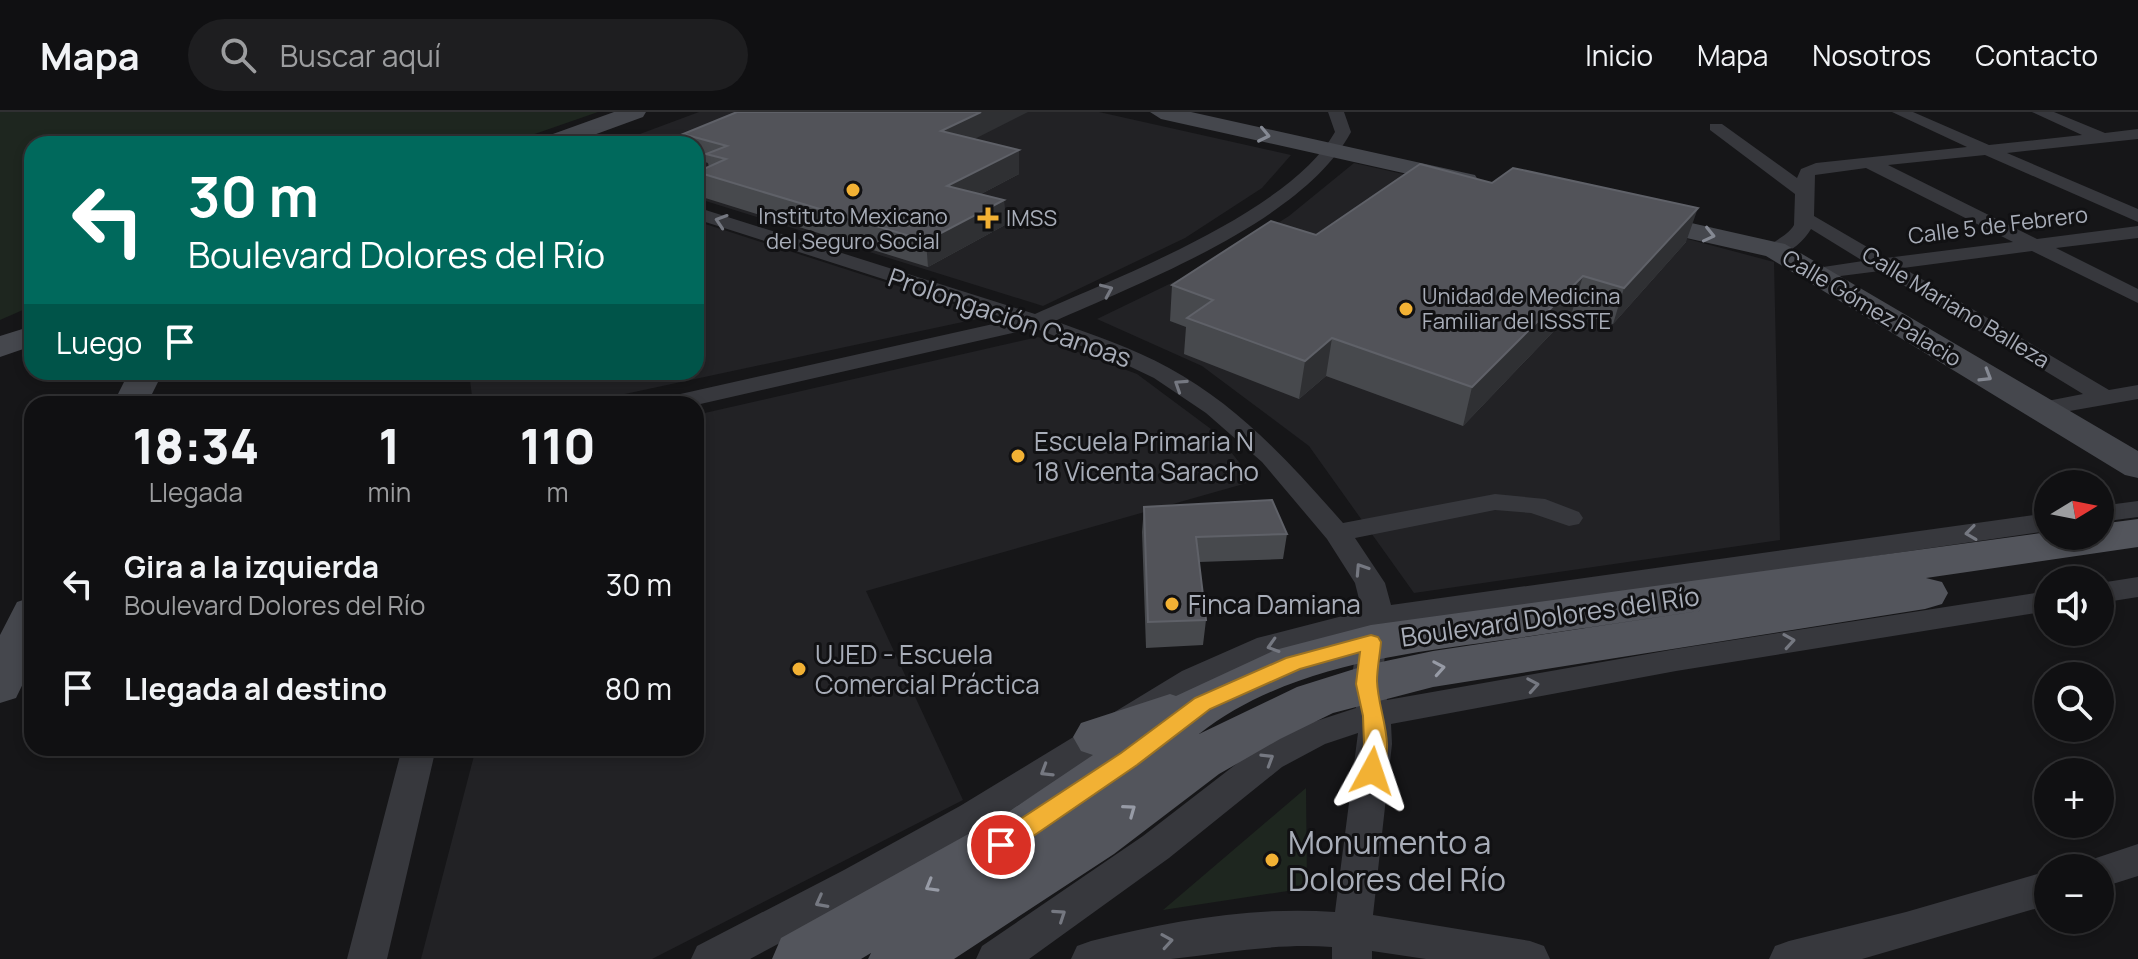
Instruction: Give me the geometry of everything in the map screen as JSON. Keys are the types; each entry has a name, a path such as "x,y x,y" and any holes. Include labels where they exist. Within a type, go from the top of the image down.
{"main road":[{"name":"Boulevard Dolores del Río","path":"900,959 1093,837 1200,759 1315,700 1373,665 2138,533"},
{"name":"Boulevard Dolores del Río","path":"804,959 1028,829 1202,704 1293,663 1433,669 2138,561"},
{"path":"1100,737 1202,704"}],"street":[{"path":"1161,112 1486,185"},
{"path":"703,396 1036,321 1166,264 1239,224 1285,193 1333,150 1343,132 1336,112"},
{"path":"1900,112 2138,216"},
{"path":"2040,112 2138,152"},
{"path":"574,136 645,115"},
{"path":"601,136 645,115"},
{"path":"1716,127 1802,190"},
{"path":"1775,250 1799,236 1807,219 1802,190 1807,173 1816,168 2138,134"},
{"path":"1867,162 2138,297"},
{"name":"Calle Gómez Palacio","path":"1609,212 1775,250 2138,467"},
{"name":"Prolongación Canoas","path":"704,216 1036,321 1118,352 1162,373 1215,408 1271,457 1337,533 1370,583 1375,744 1352,945"},
{"name":"Calle Mariano Balleza","path":"1807,219 2104,397"},
{"name":"Calle 5 de Febrero","path":"1817,273 2138,232"},
{"path":"0,347 24,338"},
{"path":"0,363 24,355"},
{"path":"2041,409 2138,392"},
{"path":"1337,533 1495,502 1535,505 1569,518"},
{"path":"2114,512 2138,509"},
{"path":"996,959 1114,878 1284,748 1373,665 2034,525"},
{"path":"2114,591 2138,587"},
{"path":"711,959 871,875 1193,679 1268,646 1373,665 1483,694 1715,652 2034,603"},
{"path":"0,686 24,630"},
{"path":"367,959 417,756"},
{"path":"2114,868 2138,860"},
{"path":"1789,959 1906,930 2034,892"},
{"path":"1091,959 1143,945 1220,932 1530,959"}],"shaded area":[{"path":"0,112 598,112 529,136 24,136 24,310 0,320"},
{"name":"IMSS","path":"699,112 1099,112 1291,155 1262,188 1185,238 1043,306 704,200 704,136 634,136"},
{"path":"1354,163 1665,233 1774,262 1780,540 1414,593 1309,446 1202,366 1097,319 1221,259 1289,216"},
{"path":"704,224 991,316 704,377"},
{"name":"UJED - Escuela Comercial Práctica","path":"1038,337 1137,374 1215,432 1254,481 866,591 963,800 652,959 421,959 474,756 704,756 704,413"},
{"path":"470,380 691,380 616,396 472,396"},
{"path":"1306,788 1307,888 1163,910"}],"building":[{"name":"Instituto Mexicano del Seguro Social","path":"737,112 981,112 941,131 1019,150 947,186 1004,200 926,241 704,174 704,169 726,159 706,154 727,146 704,140 704,136 683,134"},
{"name":"Unidad de Medicina Familiar del ISSSTE","path":"1420,164 1492,183 1513,168 1698,208 1624,288 1583,276 1472,387 1332,338 1305,361 1187,318 1213,300 1172,285 1271,221 1316,235"},
{"path":"1272,500 1287,534 1196,537 1206,620 1148,622 1144,507"}],"place":[{"name":"Instituto Mexicano del Seguro Social","path":"853,190"},
{"name":"IMSS","path":"988,218"},
{"name":"Unidad de Medicina Familiar del ISSSTE","path":"1406,309"},
{"name":"Escuela Primaria N 18 Vicenta Saracho","path":"1018,456"},
{"name":"Finca Damiana","path":"1172,604"},
{"name":"UJED - Escuela Comercial Práctica","path":"799,669"},
{"name":"Monumento a Dolores del Río","path":"1272,860"}],"route":[{"path":"1001,845 1129,759 1202,704 1293,663 1371,642 1367,684 1374,716 1372,771"}]}
